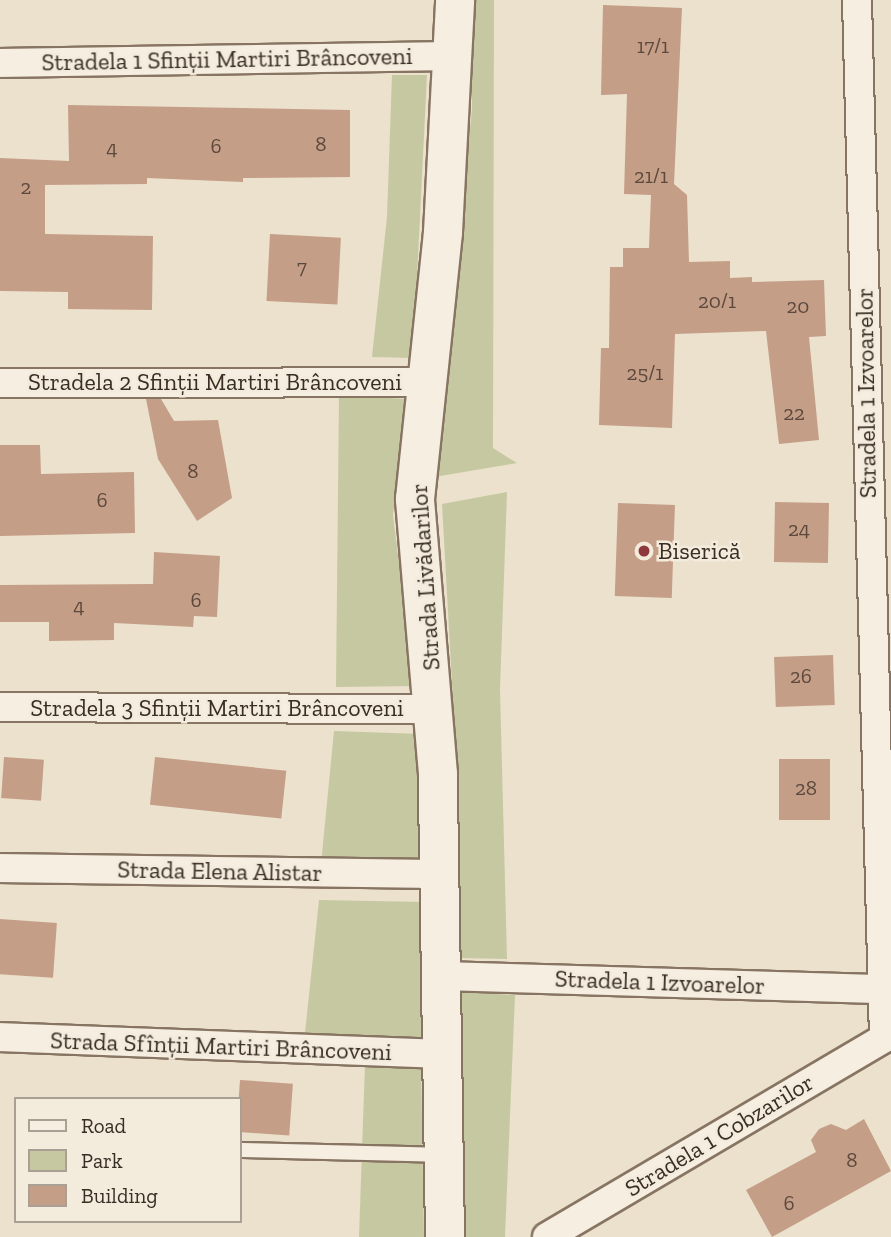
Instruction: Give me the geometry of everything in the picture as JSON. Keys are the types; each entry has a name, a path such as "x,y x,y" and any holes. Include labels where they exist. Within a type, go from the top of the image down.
{"street":[{"name":"Strada Livădarilor","path":"445,1237 435,709 415,499 430,382 454,56 455,0"},
{"name":"Stradela 1 Izvoarelor","path":"857,0 883,780 879,989 887,1036"},
{"name":"Stradela 1 Sfinții Martiri Brâncoveni","path":"0,63 454,56"},
{"name":"Stradela 2 Sfinții Martiri Brâncoveni","path":"0,383 430,382"},
{"name":"Stradela 3 Sfinții Martiri Brâncoveni","path":"0,706 435,709"},
{"name":"Strada Elena Alistar","path":"0,868 439,874"},
{"name":"Stradela 1 Izvoarelor","path":"440,976 879,989"},
{"name":"Stradela 1 Cobzarilor","path":"547,1237 887,1036"},
{"name":"Strada Sfînții Martiri Brâncoveni","path":"0,1037 442,1054"}],"lane":[{"path":"242,1150 444,1155"}],"green space":[{"path":"472,0 494,0 493,448 517,463 434,477 472,109"},
{"path":"392,75 427,75 413,358 372,357 387,217"},
{"path":"339,395 407,399 393,515 414,686 336,687"},
{"path":"507,492 500,689 507,959 459,958 458,790 442,504"},
{"path":"334,731 421,734 425,865 321,864"},
{"path":"319,900 425,902 426,1040 305,1033"},
{"path":"460,992 515,995 505,1237 459,1237"},
{"path":"365,1064 421,1065 424,1237 359,1237"}],"building":[{"path":"603,5 682,8 674,184 687,195 689,262 730,261 730,278 752,277 752,282 824,280 826,336 809,337 819,440 779,444 766,331 675,334 672,428 599,425 601,348 609,348 610,267 623,267 623,248 649,248 651,195 624,194 627,94 601,95"},
{"path":"68,105 350,110 350,177 243,178 243,182 147,178 147,184 45,185 45,234 153,236 152,310 68,309 68,292 0,291 0,158 69,161"},
{"path":"270,234 341,238 337,305 266,301"},
{"path":"146,399 161,399 174,421 218,420 232,498 197,521 158,459"},
{"path":"0,445 40,445 41,474 134,472 135,533 0,536"},
{"path":"775,502 829,503 828,563 774,562"},
{"name":"Biserică","path":"618,503 675,505 672,598 615,596"},
{"path":"154,552 220,556 217,617 194,616 193,627 114,623 114,640 49,641 49,622 0,622 0,585 153,584"},
{"path":"833,655 835,705 776,707 774,657"},
{"path":"4,757 44,760 41,801 1,798"},
{"path":"155,757 286,771 281,819 150,805"},
{"path":"779,759 830,759 830,820 779,820"},
{"path":"0,919 57,923 53,978 0,974"},
{"path":"240,1080 293,1084 289,1136 242,1132"},
{"path":"864,1119 891,1171 772,1237 746,1190 816,1152 811,1140 819,1129 831,1124 846,1130"}],"place":[{"name":"Biserică","path":"644,551"}]}
